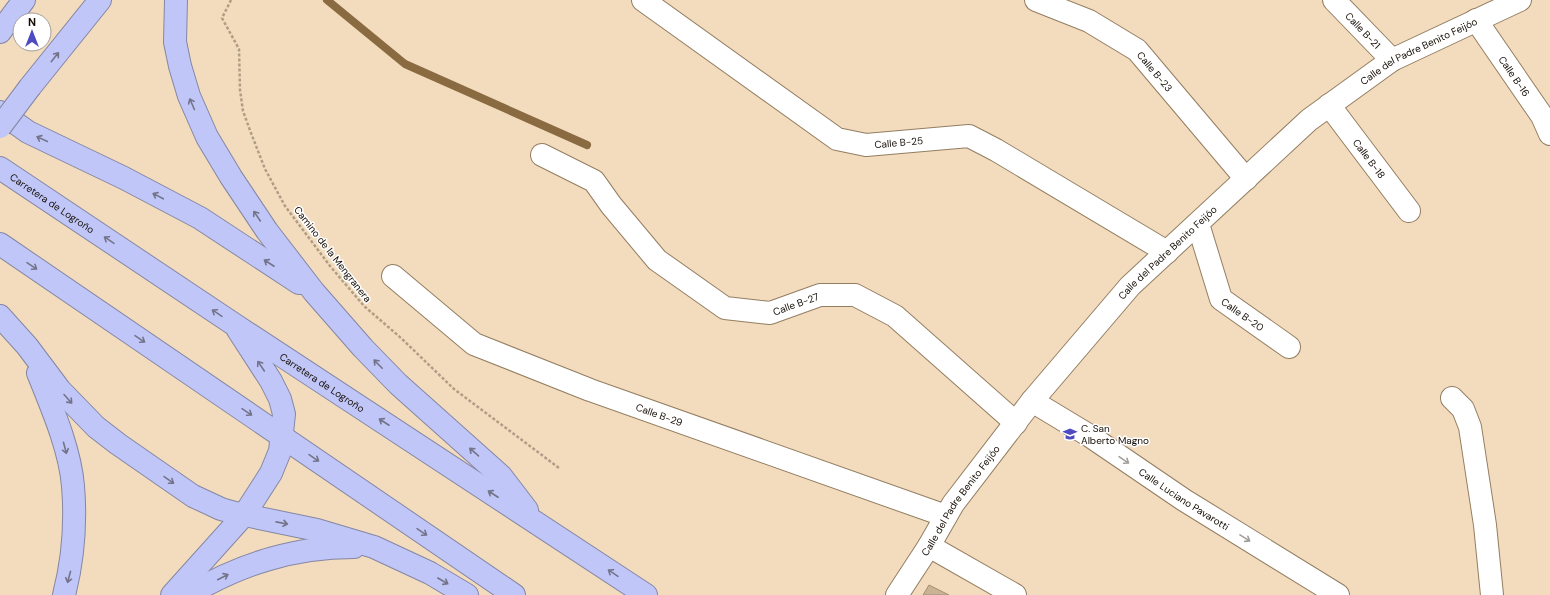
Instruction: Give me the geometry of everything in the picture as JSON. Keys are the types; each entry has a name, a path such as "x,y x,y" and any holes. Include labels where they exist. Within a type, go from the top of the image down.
{"highway":[{"path":"0,32 24,0"},
{"path":"0,127 100,0"},
{"path":"176,0 175,42 189,96 207,137 231,177 267,231 314,292 363,348 398,384 501,476 537,523"},
{"path":"0,112 28,132 124,178 200,218 314,292"},
{"name":"Carretera de Logroño","path":"0,168 235,325 646,595"},
{"path":"0,244 514,595"},
{"path":"0,316 27,346 60,390 96,428 193,496 221,509 317,530 374,547 430,573 467,595"},
{"path":"172,595 244,515 271,473 280,451 284,414 280,399 271,381 235,325"},
{"path":"27,346 50,402 65,449 73,486 73,533 70,570 64,595"},
{"path":"188,595 233,572 289,553 318,548 374,547"}],"street":[{"name":"Calle B-25","path":"643,0 837,139 866,145 969,136 996,150 1167,252"},
{"name":"Calle B-23","path":"1036,0 1089,21 1137,50 1246,178"},
{"name":"Calle B-21","path":"1334,0 1392,60"},
{"name":"Calle del Padre Benito Feijóo","path":"897,595 929,546 953,504 1032,401 1130,286 1309,120 1392,60 1520,0"},
{"name":"Calle B-16","path":"1476,20 1542,116 1550,134"},
{"name":"Calle B-18","path":"1330,105 1409,211"},
{"name":"Calle B-27","path":"542,155 594,181 611,205 657,260 725,308 770,313 820,294 854,295 895,316 1016,423"},
{"name":"Calle B-20","path":"1198,224 1221,299 1289,347"},
{"name":"Calle B-29","path":"393,276 474,344 590,390 946,516"},
{"path":"1452,398 1463,409 1470,427 1485,525 1492,595"},
{"name":"Calle Luciano Pavarotti","path":"1032,401 1090,436 1184,500 1338,595"},
{"path":"929,546 1015,595"}],"path":[{"name":"Camino de la Mengranera","path":"231,0 222,18 239,49 240,90 243,111 265,169 285,206 330,266 364,306 401,338 454,389 559,468"}],"building":[{"path":"929,585 949,595 923,595"}],"waterway":[{"path":"327,0 405,64 587,145"}],"place":[{"name":"C. San Alberto Magno","path":"1070,434"}]}
